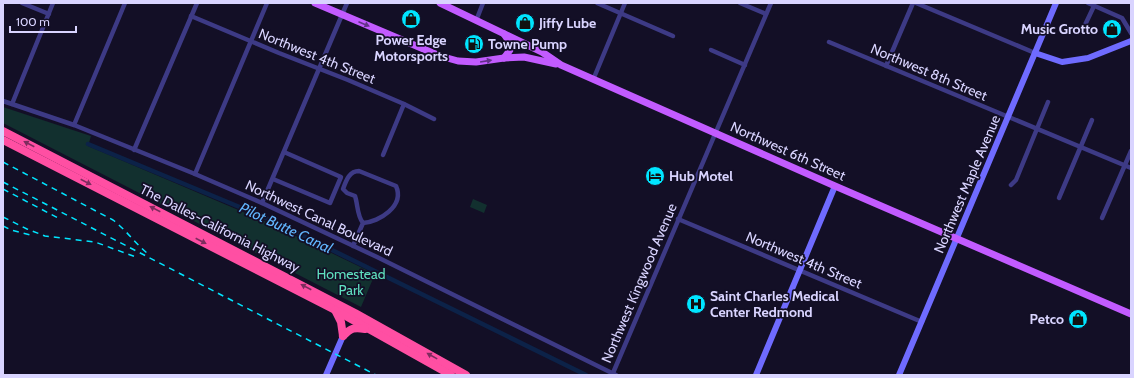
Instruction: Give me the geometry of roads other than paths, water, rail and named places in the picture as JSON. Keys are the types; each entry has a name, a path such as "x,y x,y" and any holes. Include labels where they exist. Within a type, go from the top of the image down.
{"highway":[{"name":"The Dalles-California Highway","path":"3,131 355,312 466,375"},
{"name":"The Dalles-California Highway","path":"3,140 335,310 451,375"},
{"path":"335,310 341,322 343,336"},
{"path":"343,336 349,330 355,328 372,330"}],"main road":[{"path":"315,3 440,56 458,61 476,62 524,57 561,65"},
{"name":"Northwest 6th Street","path":"440,3 542,52 561,65 593,80 1131,314"},
{"name":"Northwest Maple Avenue","path":"899,375 1056,3"},
{"path":"503,33 511,44 510,50 504,58"},
{"path":"1035,53 1062,62 1088,58 1131,41"},
{"path":"756,375 835,186"},
{"path":"326,375 343,336"}],"street":[{"path":"22,3 49,14"},
{"path":"12,104 53,3"},
{"path":"74,125 125,3"},
{"path":"134,150 197,3"},
{"path":"195,174 268,3"},
{"path":"262,203 347,3"},
{"path":"476,21 483,3"},
{"path":"597,3 673,36"},
{"path":"593,80 625,3"},
{"path":"740,3 766,14"},
{"name":"Northwest Kingwood Avenue","path":"615,374 678,219 716,134 771,3"},
{"path":"886,66 913,3"},
{"path":"916,3 1035,53"},
{"path":"1088,3 1122,18 1131,33"},
{"path":"1085,25 1094,6"},
{"name":"Northwest 4th Street","path":"191,16 404,104 434,119"},
{"name":"Northwest 8th Street","path":"829,42 1131,168"},
{"path":"711,50 745,65"},
{"name":"Northwest Canal Boulevard","path":"3,101 74,125 262,203 354,246 615,374"},
{"path":"1011,184 1016,180 1048,102"},
{"path":"383,154 404,104"},
{"path":"1059,198 1092,120"},
{"path":"1102,218 1131,151"},
{"path":"273,179 330,203 341,177 284,152"},
{"path":"354,171 359,171 396,186 398,190 393,208 370,223 363,223 359,219 355,196 347,193 343,189 350,174 354,171"},
{"name":"Northwest 4th Street","path":"678,219 922,322"},
{"path":"354,246 363,223"}],"waterway":[{"name":"Pilot Butte Canal","path":"88,144 273,221 586,375"}],"railway":[{"path":"3,162 113,220 147,253"},
{"path":"3,182 376,375"},
{"path":"3,189 58,218"},
{"path":"3,217 45,236 95,242 136,257"},
{"path":"3,226 11,230 30,235"}],"place":[{"name":"Power Edge Motorsports","path":"411,19"},
{"name":"Jiffy Lube","path":"525,23"},
{"name":"Music Grotto","path":"1112,29"},
{"name":"Towne Pump","path":"474,44"},
{"name":"Hub Motel","path":"655,176"},
{"name":"Saint Charles Medical Center Redmond","path":"696,304"},
{"name":"Petco","path":"1078,319"}],"park label":[{"name":"Homestead Park","path":"351,282"}]}
